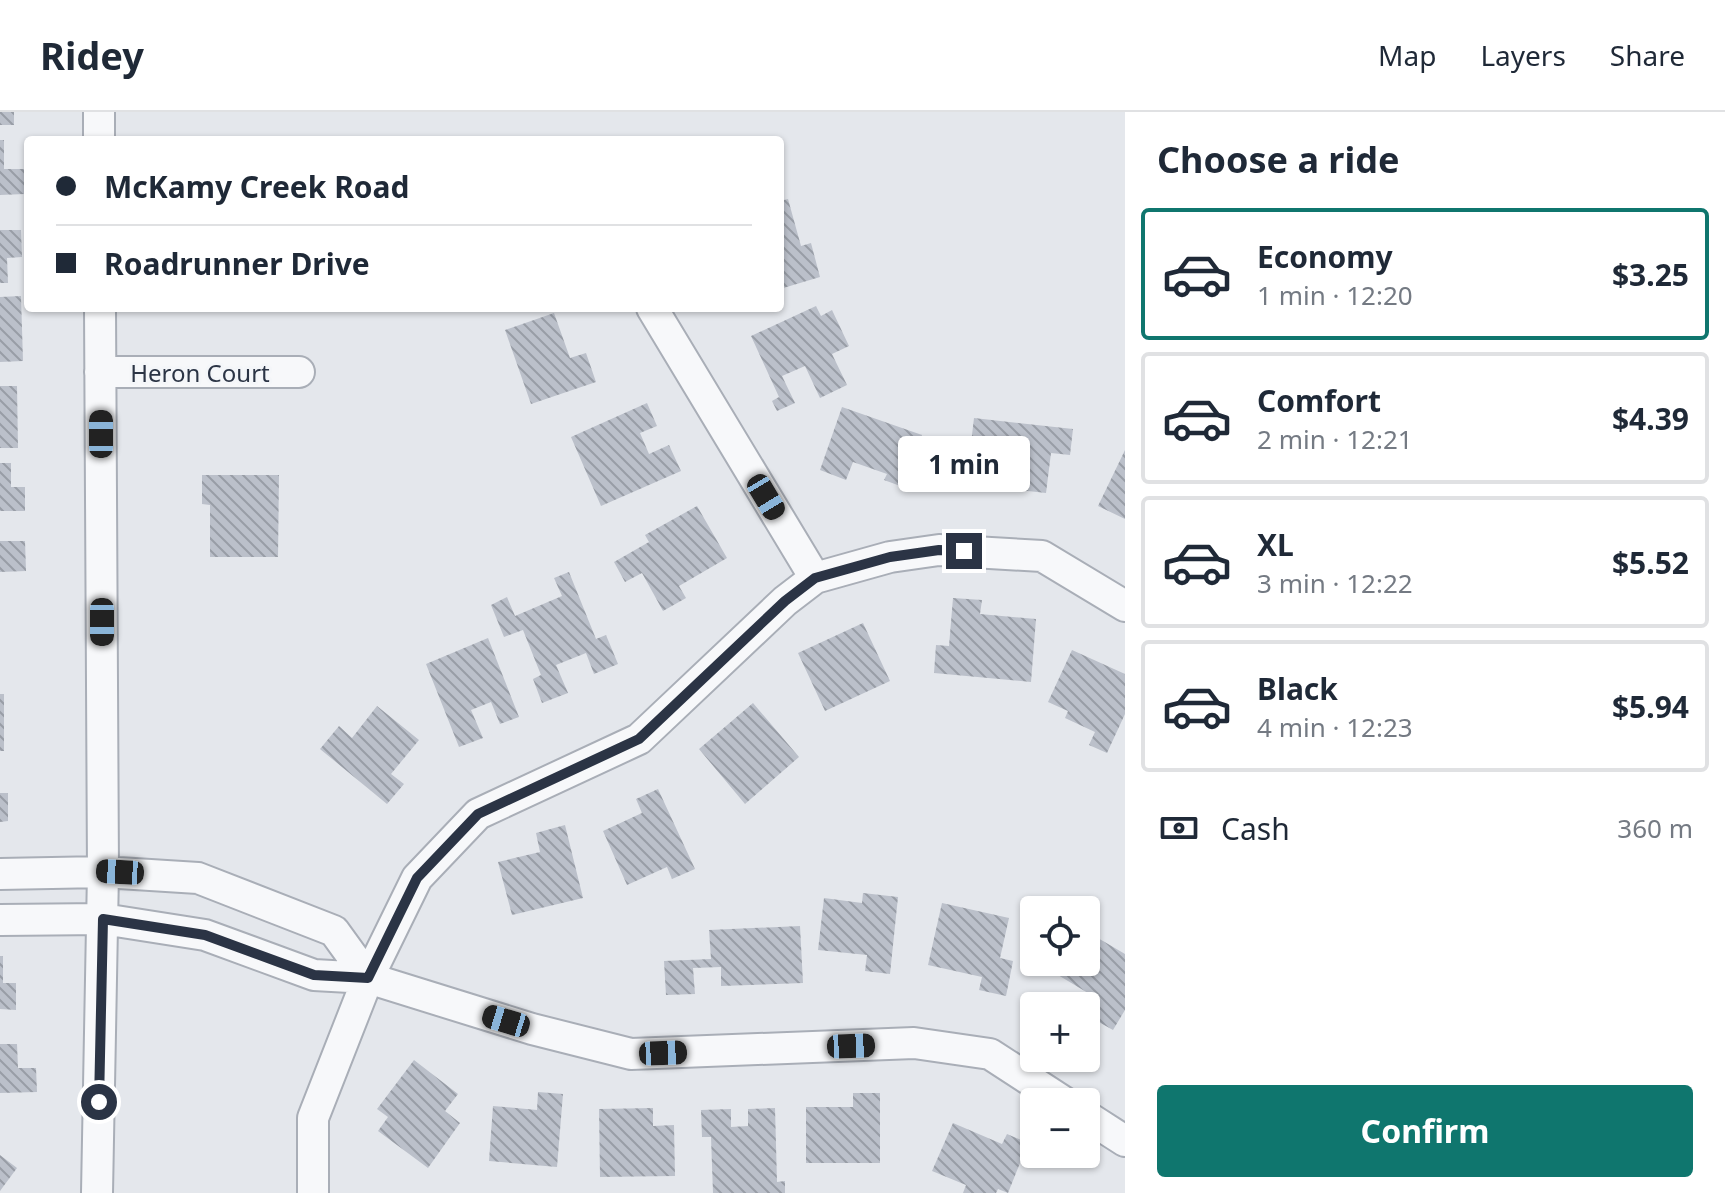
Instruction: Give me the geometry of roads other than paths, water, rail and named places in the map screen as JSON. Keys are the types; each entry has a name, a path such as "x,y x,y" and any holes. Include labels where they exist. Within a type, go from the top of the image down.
{"street":[{"path":"99,112 99,136"},
{"path":"97,1193 103,919 100,312"},
{"path":"654,312 815,578"},
{"name":"Heron Court","path":"100,372 299,372"},
{"path":"313,1193 313,1118 368,978 417,878 478,814 639,739 785,601 815,578 890,557 939,550 1042,556 1125,606"},
{"path":"0,874 103,872 198,878 334,931 368,978"},
{"path":"0,920 103,919 205,935 314,975 368,978 532,1029 631,1054 914,1043 990,1054 1042,1088"},
{"path":"1100,1125 1125,1141"}]}
